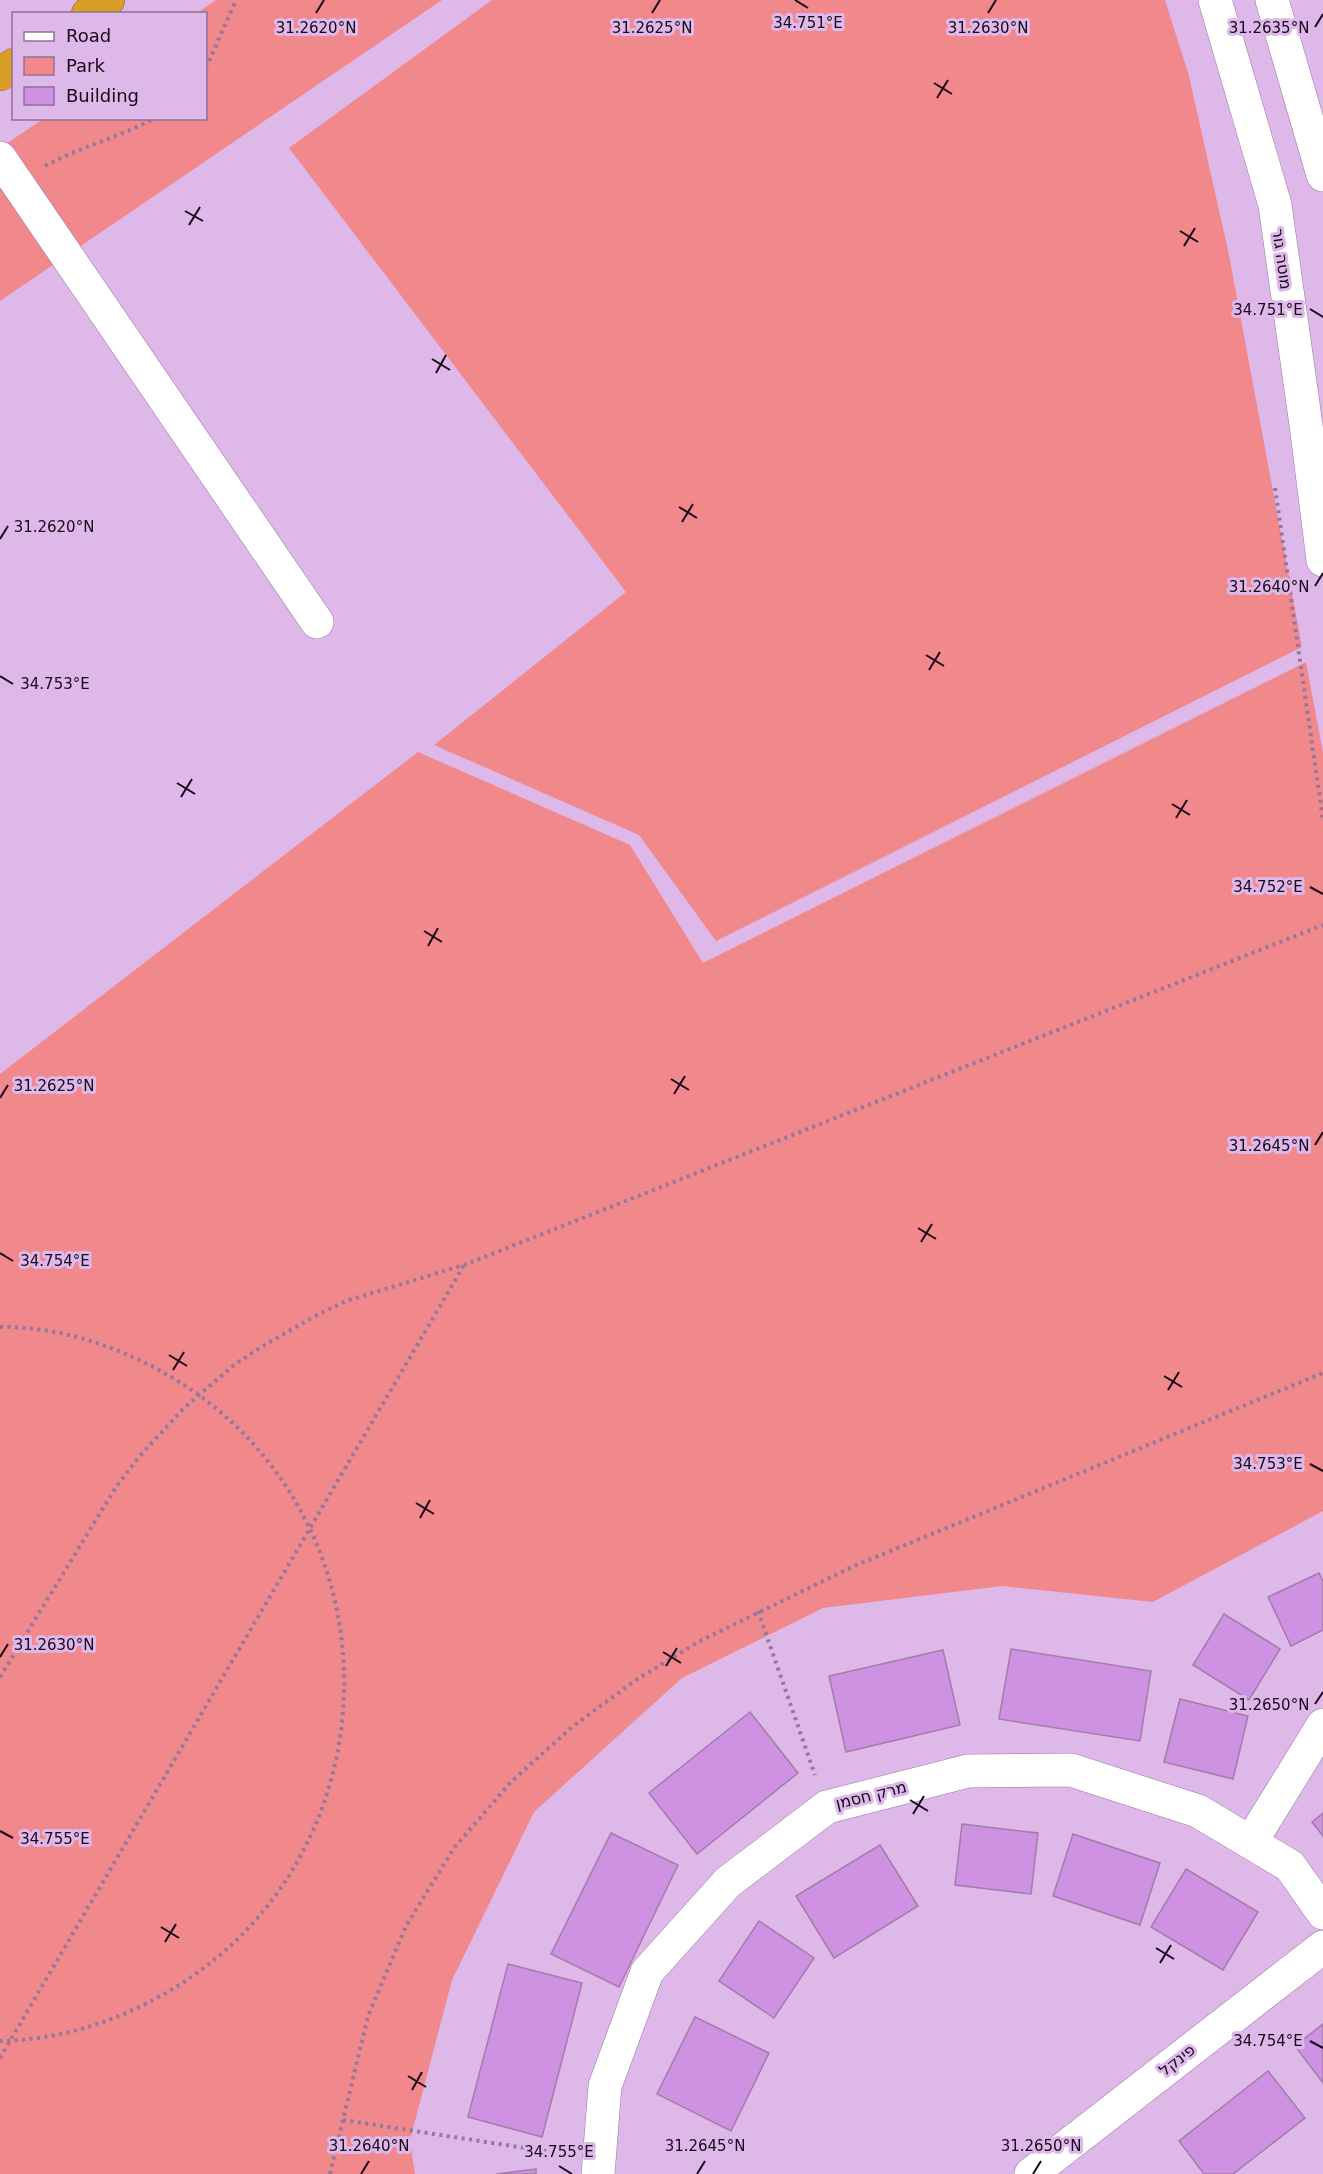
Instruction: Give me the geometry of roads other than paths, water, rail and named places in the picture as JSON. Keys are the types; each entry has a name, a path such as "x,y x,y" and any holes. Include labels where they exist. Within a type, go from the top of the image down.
{"highway":[{"path":"91,12 108,0"}],"street":[{"name":"מוטה גור","path":"1215,0 1275,205 1323,560"},
{"path":"1272,0 1323,175"},
{"path":"8,170 317,622"},
{"path":"1251,1842 1323,1725"},
{"name":"מרק חסמן","path":"598,2167 605,2086 646,1972 728,1882 826,1807 968,1771 1071,1770 1198,1811 1290,1866 1323,1913"},
{"name":"פינקל","path":"1031,2174 1323,1947"}]}
